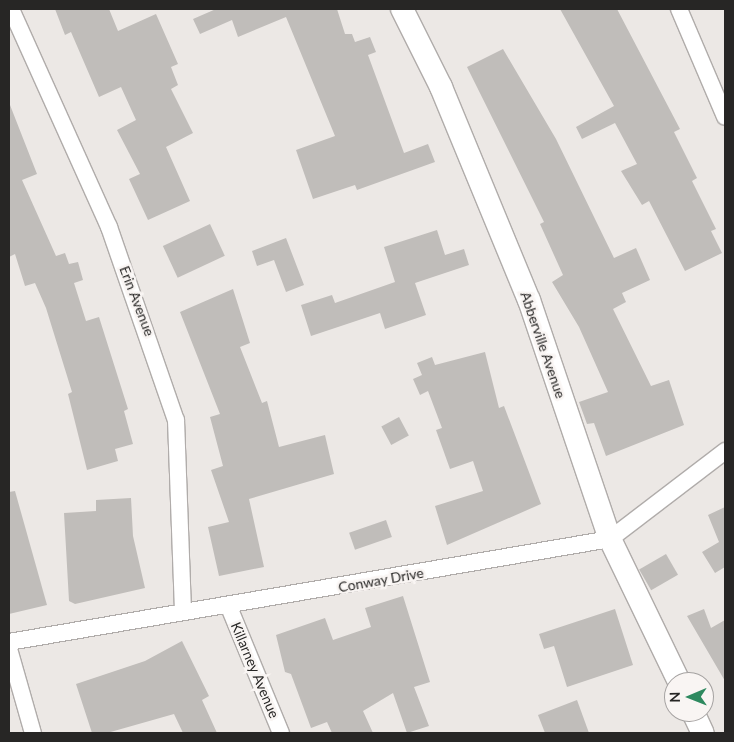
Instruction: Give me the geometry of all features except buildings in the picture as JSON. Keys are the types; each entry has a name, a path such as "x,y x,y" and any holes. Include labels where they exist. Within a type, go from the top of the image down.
{"street":[{"name":"Erin Avenue","path":"10,9 108,227 176,420 183,612"},
{"name":"Abberville Avenue","path":"402,9 440,87 529,300 610,538 674,672"},
{"path":"679,9 725,117"},
{"name":"Conway Drive","path":"9,642 183,612 229,607 610,538 725,451"},
{"name":"Killarney Avenue","path":"229,607 281,733"},
{"path":"9,649 33,733"}]}
